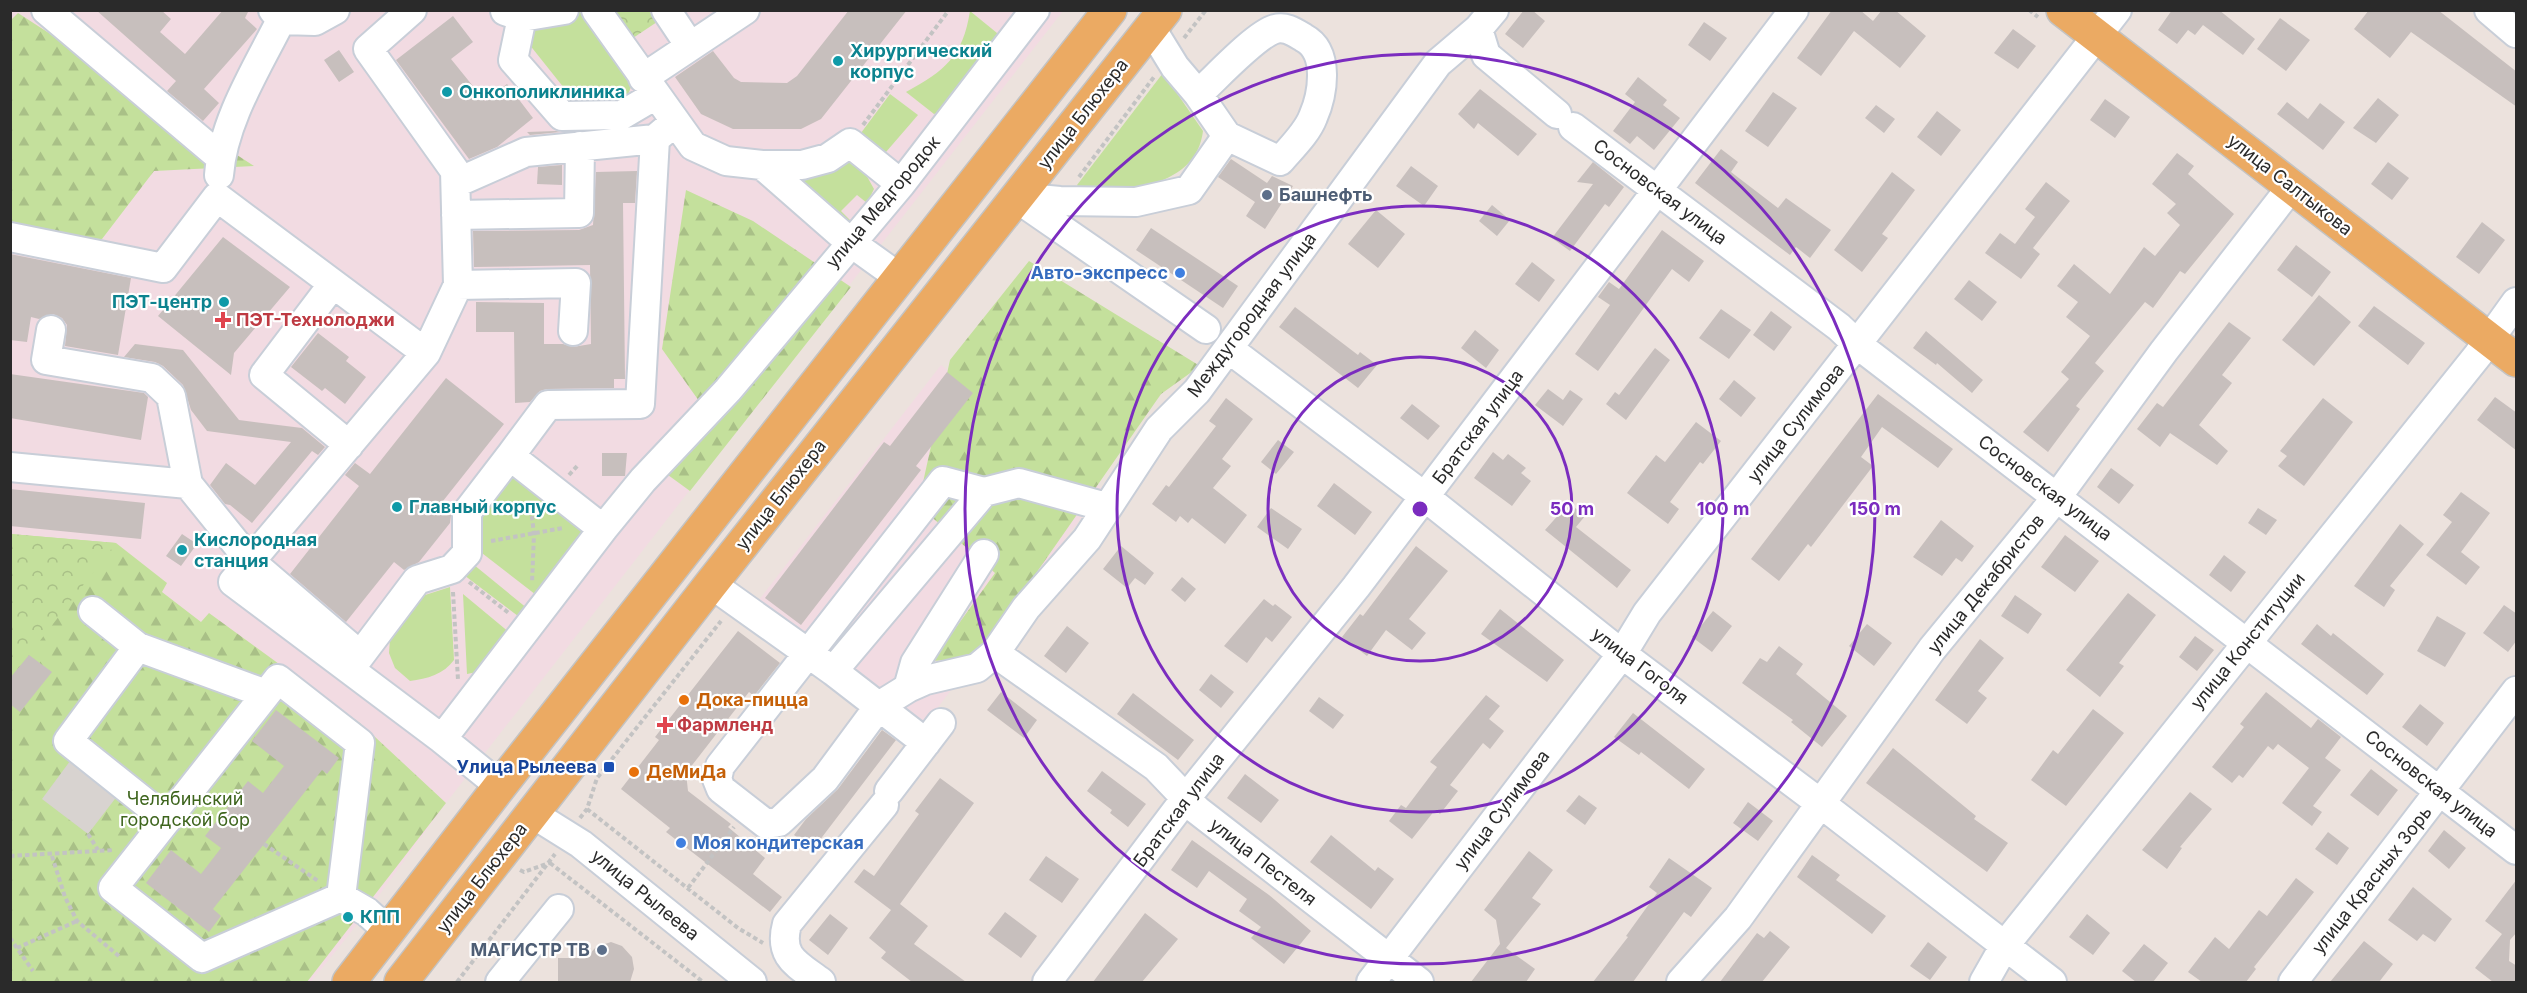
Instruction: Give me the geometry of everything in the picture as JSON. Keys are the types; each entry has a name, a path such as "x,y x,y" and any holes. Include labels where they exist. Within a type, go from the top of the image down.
{"main road":[{"path":"349,982 500,786 1110,10"},
{"name":"улица Салтыкова","path":"2063,10 2517,360"},
{"name":"улица Блюхера","path":"401,982 711,584 1158,19"},
{"path":"500,786 533,813"}],"street":[{"path":"46,10 220,157"},
{"path":"10,237 163,268 217,197 220,157 277,15 315,21 335,10"},
{"path":"412,10 368,49 456,171 458,285 426,353 233,582 355,662 442,739 500,786"},
{"path":"564,10 513,14 513,60 562,116 622,115 690,46 745,10"},
{"path":"355,662 417,580 459,558 467,512 517,462 548,405 640,404 665,130 650,87 596,10"},
{"path":"666,10 690,46"},
{"name":"улица Медгородок","path":"442,739 528,627 599,526 728,390 901,184 1035,10"},
{"name":"Братская улица","path":"1047,982 1186,798 1356,587 1794,10"},
{"name":"улица Сулимова","path":"1371,982 1622,654 1647,613 2117,10"},
{"path":"2488,10 2517,33"},
{"path":"1158,19 1175,68 1198,94 1227,136 1280,161 1313,119 1323,86 1321,61 1309,40 1285,27 1272,30 1239,56 1198,94"},
{"name":"Сосновская улица","path":"1486,20 1486,55 1565,121 1839,327 1858,345 2517,850"},
{"name":"Междугородная улица","path":"995,653 1026,608 1087,539 1159,429 1197,391 1438,63 1486,20"},
{"path":"456,183 526,152 580,147 665,130 693,147 726,161 762,165 802,165 828,158 850,143 901,184"},
{"path":"1016,197 1060,201 1136,202 1190,190 1227,136"},
{"path":"456,215 579,213 580,147"},
{"path":"762,165 850,242 900,278"},
{"name":"улица Декабристов","path":"1681,982 1738,918 1932,649 2057,497 2164,351 2292,186"},
{"path":"217,197 426,353"},
{"path":"1016,197 1206,329"},
{"path":"458,285 576,283 573,331"},
{"path":"333,284 264,375 349,445"},
{"name":"улица Конституции","path":"1984,982 2005,945 2490,339 2517,302"},
{"path":"51,330 46,360 152,378 171,396 188,484 251,562"},
{"name":"улица Гоголя","path":"1229,349 1425,496 1622,654 1820,803 2046,978"},
{"path":"517,462 599,526"},
{"path":"10,467 188,484"},
{"path":"995,653 977,668 926,680 879,706 825,779 779,822 766,824 721,789 717,779 720,766 943,481 984,492 1019,483 1106,507"},
{"path":"833,671 984,492"},
{"path":"908,688 915,663 984,554"},
{"path":"711,584 879,706 934,733 887,798 787,924 783,940 788,956 820,982"},
{"path":"93,611 138,647 266,694"},
{"path":"138,647 68,741 166,820"},
{"name":"улица Пестеля","path":"995,653 1156,767 1197,810 1419,982"},
{"path":"278,679 360,743 341,897 202,958 113,888 278,679"},
{"name":"улица Красных Зорь","path":"2293,982 2517,691"},
{"name":"улица Рылеева","path":"533,813 581,844 738,978"},
{"path":"341,897 367,912 389,932"},
{"path":"501,982 559,909"},
{"path":"2034,909 2032,942 2046,978"}],"path":[{"path":"850,143 949,10"},
{"path":"1312,10 1324,10"},
{"path":"517,462 534,534 531,588"},
{"path":"459,558 534,534 599,526"},
{"path":"459,558 528,627"},
{"path":"459,558 460,716"},
{"path":"587,809 738,928"},
{"path":"688,888 747,809"},
{"path":"88,834 98,850"},
{"path":"264,844 341,897"},
{"path":"10,856 52,856 98,850 142,851"},
{"path":"52,856 65,897 77,921 120,957"},
{"path":"457,982 550,863 703,982"},
{"path":"17,948 77,921"},
{"path":"10,938 33,971"}],"shaded area":[{"path":"10,11 1063,11 446,803 367,912 311,982 11,982 11,236 102,239 154,171 252,166 11,76"},
{"path":"941,365 1103,489 920,731 755,605"},
{"path":"73,757 118,795 88,834 42,799"}],"green space":[{"path":"579,11 633,82 627,97 572,98 525,39 529,20"},
{"path":"611,11 649,11 657,22 630,40"},
{"path":"970,11 997,33 999,43 948,109 934,114 906,92 942,69 950,60 963,40"},
{"path":"18,13 254,166 154,171 102,239 11,236 10,21"},
{"path":"1163,73 1203,131 1198,150 1187,164 1173,175 1156,182 1118,190 1082,192 1077,185"},
{"path":"890,94 918,115 886,152 878,154 855,141"},
{"path":"847,158 864,171 874,189 867,203 857,195 841,211 852,222 845,227 798,188 798,173"},
{"path":"686,190 753,221 851,287 690,491 657,467 699,401 662,349"},
{"path":"1029,261 1200,366 1161,394 977,658 932,661 995,573 918,505 950,360"},
{"path":"516,474 588,531 540,598 478,550 478,518"},
{"name":"Челябинский городской бор","path":"10,534 116,543 167,583 162,592 201,622 209,613 360,723 446,803 307,982 11,982"},
{"path":"11,534 116,543 11,678"},
{"path":"468,560 528,609 522,619 460,572"},
{"path":"450,587 454,660 435,675 410,681 395,668 389,653 390,639 422,596"},
{"path":"463,594 516,638 492,669 467,674"}],"building":[{"path":"96,10 161,10 171,19 160,32 185,54 223,10 249,10 245,18 257,29 204,89 219,103 203,121 167,91 176,81"},
{"name":"Хирургический корпус","path":"849,10 907,10 821,119 801,129 733,129 701,114 675,77 713,51 734,78 741,82 787,83 797,76"},
{"path":"1524,10 1532,10 1545,21 1523,48 1505,34"},
{"path":"1832,10 1860,10 1873,21 1882,10 1895,10 1926,36 1900,68 1854,31 1821,76 1797,58"},
{"path":"2172,10 2219,10 2255,39 2243,55 2203,25 2195,35 2188,30 2177,44 2158,30"},
{"path":"2369,10 2438,10 2517,72 2517,107 2411,32 2390,58 2354,29"},
{"name":"Онкополиклиника","path":"453,16 473,42 451,59 485,101 507,84 533,118 497,147 469,159 396,60"},
{"path":"2280,18 2310,40 2286,71 2257,49"},
{"path":"1704,22 1727,38 1710,61 1688,45"},
{"path":"2013,29 2036,46 2018,69 1994,53"},
{"path":"339,50 354,72 339,82 324,60"},
{"path":"1638,77 1667,100 1663,105 1680,118 1654,150 1637,136 1630,144 1613,131 1635,102 1625,94"},
{"path":"1480,89 1537,134 1518,156 1478,123 1474,129 1458,114"},
{"path":"1773,92 1797,108 1768,147 1745,131"},
{"path":"2378,98 2399,115 2376,143 2353,128"},
{"path":"2105,99 2130,117 2115,138 2090,120"},
{"path":"2287,102 2308,119 2320,103 2345,122 2323,150 2277,114"},
{"path":"1876,105 1895,119 1884,133 1865,118"},
{"path":"1937,111 1961,130 1941,156 1917,137"},
{"path":"527,132 560,132 530,135"},
{"path":"1721,149 1738,162 1731,172 1778,208 1786,198 1831,230 1810,258 1796,247 1790,255 1695,183"},
{"path":"2177,153 2194,166 2188,174 2234,214 2185,274 2180,271 2153,308 2145,302 2095,363 2104,371 2076,406 2080,409 2048,452 2023,432 2069,379 2061,372 2090,336 2066,317 2078,302 2057,286 2074,264 2110,294 2144,247 2155,256 2180,225 2167,213 2176,204 2152,184"},
{"path":"1231,159 1267,183 1272,176 1293,186 1265,229 1246,216 1255,202 1218,177"},
{"path":"1593,162 1624,187 1609,207 1605,204 1570,251 1552,238 1593,184 1577,182"},
{"path":"2388,162 2409,178 2392,200 2371,184"},
{"path":"562,165 562,185 537,184 538,167"},
{"path":"1411,166 1438,186 1424,206 1396,186"},
{"path":"637,171 635,203 623,203 625,379 614,379 614,388 547,389 540,391 530,402 515,403 514,332 476,332 476,302 544,303 544,344 563,344 573,347 591,344 590,265 474,267 473,231 579,230 593,225 596,172"},
{"path":"1892,172 1915,190 1882,234 1888,238 1862,272 1834,250"},
{"path":"2046,182 2070,201 2033,248 2040,254 2021,279 1985,253 2000,233 2015,244 2035,217 2025,209"},
{"path":"1492,205 1510,220 1497,236 1479,221"},
{"path":"1376,210 1405,234 1378,268 1348,244"},
{"path":"2482,222 2505,240 2479,274 2456,257"},
{"path":"1151,228 1238,286 1223,308 1136,250"},
{"path":"1662,230 1704,261 1689,282 1672,269 1598,371 1575,354 1610,305 1598,297 1609,282 1619,289"},
{"name":"ПЭТ-центр","path":"223,237 290,287 234,353 231,375 158,316"},
{"path":"2296,245 2331,272 2312,297 2277,270"},
{"path":"10,254 131,278 118,355 65,346 67,325 62,318 53,314 39,319 31,317 27,342 10,340"},
{"path":"1532,262 1555,280 1539,302 1515,284"},
{"path":"1969,280 1997,302 1982,321 1954,299"},
{"path":"2319,295 2351,322 2314,366 2282,340"},
{"path":"2374,306 2425,343 2408,365 2358,326"},
{"path":"1295,307 1358,355 1360,352 1377,365 1358,388 1279,327"},
{"path":"1721,309 1751,330 1729,359 1699,338"},
{"path":"1771,311 1792,327 1774,351 1753,335"},
{"path":"2229,322 2251,338 2222,375 2232,383 2199,425 2228,451 2217,465 2170,433 2160,447 2137,429 2157,403 2163,407"},
{"path":"1475,330 1499,350 1486,368 1461,348"},
{"path":"1926,331 1983,380 1972,393 1937,363 1936,365 1913,348"},
{"path":"318,333 349,357 346,361 366,377 345,404 325,388 322,391 291,367"},
{"path":"135,344 183,350 239,420 302,428 325,447 318,455 312,451 252,523 230,505 225,504 210,485 226,463 255,485 291,442 207,431 191,410 183,385 163,366 155,362 124,357"},
{"path":"1655,348 1670,360 1626,420 1606,404 1615,392 1619,395"},
{"path":"947,372 973,393 916,466 921,470 801,625 765,598 884,442 890,446"},
{"path":"10,374 144,393 148,397 141,440 10,418"},
{"name":"Главный корпус","path":"446,378 504,424 443,501 452,508 450,523 419,562 404,570 394,562 346,622 290,574 359,486 345,475 355,463 370,474"},
{"path":"1734,380 1756,398 1741,417 1719,399"},
{"path":"1548,389 1563,400 1570,390 1583,399 1563,426 1535,405"},
{"path":"1878,394 1953,449 1938,468 1882,427 1861,457 1873,466 1811,547 1808,544 1779,581 1751,559"},
{"path":"2495,397 2517,413 2517,451 2477,420"},
{"path":"1226,398 1253,419 1222,459 1231,466 1213,488 1247,515 1225,544 1192,518 1188,523 1180,516 1176,522 1152,504 1166,485 1169,487 1216,426 1209,421"},
{"path":"2323,398 2353,422 2304,486 2278,466 2287,456 2280,451"},
{"path":"1412,404 1440,426 1428,440 1400,418"},
{"path":"1696,422 1721,441 1703,464 1700,462 1670,502 1679,509 1668,524 1627,493 1656,455 1665,462"},
{"path":"1278,440 1294,452 1276,474 1261,462"},
{"path":"1493,452 1503,460 1508,454 1526,468 1521,473 1531,481 1512,506 1474,478"},
{"path":"602,453 627,453 625,476 602,476"},
{"path":"2111,468 2134,485 2119,504 2097,487"},
{"path":"1334,483 1372,512 1355,535 1317,506"},
{"path":"10,489 145,503 141,539 10,526"},
{"path":"2461,492 2490,513 2461,552 2480,567 2466,585 2426,555 2452,522 2443,515"},
{"path":"1569,503 1585,516 1576,527 1631,570 1617,588 1545,530"},
{"path":"1271,508 1302,529 1288,549 1257,527"},
{"path":"2258,508 2277,520 2266,535 2248,523"},
{"path":"1941,520 1974,546 1962,562 1956,558 1942,576 1913,557"},
{"path":"2400,524 2424,544 2390,586 2395,590 2384,607 2354,586"},
{"name":"Кислородная станция","path":"182,534 197,544 181,566 166,556"},
{"path":"2065,535 2099,561 2075,592 2041,567"},
{"path":"1121,546 1154,573 1145,585 1135,578 1127,588 1103,569"},
{"path":"1416,546 1448,571 1409,619 1426,633 1412,650 1386,630 1367,656 1342,637 1360,614 1363,616"},
{"path":"2224,555 2246,572 2231,592 2209,575"},
{"path":"1182,577 1196,589 1185,602 1171,590"},
{"path":"2128,593 2156,615 2119,663 2124,666 2100,697 2066,670"},
{"path":"2015,595 2042,614 2028,634 2001,616"},
{"path":"1264,599 1292,617 1272,642 1266,637 1247,663 1224,646"},
{"path":"2504,605 2517,614 2517,640 2508,652 2483,633"},
{"path":"1500,609 1564,660 1547,682 1481,634"},
{"path":"1713,611 1732,626 1712,652 1692,637"},
{"path":"2437,616 2466,633 2445,667 2417,651"},
{"path":"1867,624 1892,643 1874,666 1849,646"},
{"path":"2317,624 2331,636 2333,633 2384,674 2367,695 2301,644"},
{"path":"1067,626 1089,643 1066,673 1044,656"},
{"path":"738,631 780,663 754,696 749,692 686,773 688,791 731,824 728,827 765,858 753,874 782,897 770,912 666,832 670,828 621,789 659,740 655,737"},
{"path":"2195,636 2214,650 2197,671 2179,657"},
{"path":"1980,639 2004,658 1978,691 1987,698 1967,724 1935,700"},
{"path":"1779,646 1803,664 1796,674 1847,716 1822,747 1791,722 1793,720 1742,683 1760,658 1767,662"},
{"path":"29,655 52,672 20,712 10,704 10,678"},
{"path":"1211,674 1234,692 1221,708 1199,690"},
{"path":"1001,692 1037,720 1024,738 987,710"},
{"path":"2266,692 2311,728 2318,719 2341,737 2325,758 2341,770 2313,806 2322,812 2312,826 2282,803 2309,768 2278,744 2273,750 2268,746 2243,778 2239,775 2232,783 2212,767 2244,727 2240,724"},
{"path":"1133,693 1194,740 1178,760 1117,714"},
{"path":"1486,695 1500,706 1489,719 1504,731 1490,749 1483,743 1450,785 1458,791 1440,814 1435,810 1412,839 1389,821 1401,805 1406,808 1437,767 1430,762"},
{"path":"1319,697 1344,715 1333,729 1309,711"},
{"path":"2420,704 2444,723 2427,746 2402,727"},
{"path":"2093,709 2124,733 2066,806 2031,780 2053,750 2058,754"},
{"path":"276,710 339,758 327,774 322,770 213,909 221,916 209,932 146,883 171,850 201,874 221,848 205,836 248,781 263,793 284,766 252,741"},
{"path":"1633,713 1705,769 1689,789 1641,752 1639,755 1614,737"},
{"path":"882,730 896,740 813,849 794,835 806,819 838,789"},
{"path":"1893,748 1976,816 1974,819 2008,843 1987,872 1866,783"},
{"path":"2371,769 2398,790 2378,816 2350,795"},
{"path":"1102,771 1146,804 1128,827 1110,813 1112,810 1087,791"},
{"path":"1245,774 1279,800 1261,823 1227,798"},
{"path":"940,778 974,803 900,904 928,926 914,944 966,982 912,982 881,958 886,952 869,938 891,910 854,882 864,869 874,876 919,814 915,811"},
{"path":"2190,792 2212,809 2180,847 2182,848 2167,869 2142,850"},
{"path":"1579,795 1597,808 1585,825 1566,811"},
{"path":"1748,802 1773,821 1758,841 1733,823"},
{"path":"2444,830 2466,848 2449,869 2428,851"},
{"path":"2328,832 2349,848 2337,865 2315,849"},
{"path":"1331,835 1375,871 1378,867 1394,879 1371,909 1310,862"},
{"path":"1192,840 1269,895 1311,931 1284,964 1251,938 1261,927 1239,911 1247,899 1209,871 1197,888 1171,870"},
{"path":"1529,851 1553,870 1532,898 1541,904 1506,948 1535,969 1526,982 1471,982 1500,944 1496,920 1484,910"},
{"path":"1812,855 1840,875 1836,880 1886,916 1872,934 1797,877"},
{"path":"1046,856 1079,879 1062,903 1029,880"},
{"path":"1669,858 1712,888 1691,917 1684,912 1633,982 1593,982 1628,937 1626,936 1657,893 1649,887"},
{"path":"2296,878 2314,892 2254,967 2256,969 2246,982 2202,982 2188,972 2215,937 2229,949 2259,910 2267,916"},
{"path":"2517,879 2517,932 2510,940 2509,961 2517,966 2517,982 2493,982 2475,968 2502,934 2485,921"},
{"path":"2413,887 2452,919 2435,942 2423,934 2417,941 2388,920"},
{"path":"1005,912 1037,936 1021,958 988,934"},
{"path":"1145,913 1178,939 1142,982 1093,982"},
{"path":"830,914 848,928 828,955 809,940"},
{"path":"2087,914 2110,933 2093,955 2069,937"},
{"path":"1770,931 1790,947 1762,982 1720,982 1757,933 1764,938"},
{"path":"2364,941 2393,964 2379,982 2330,982"},
{"path":"611,942 622,946 632,957 634,969 630,982 558,982 558,958 586,958 596,947"},
{"path":"1928,942 1947,957 1930,980 1910,966"},
{"path":"2144,944 2168,963 2153,982 2136,982 2122,971"}],"place":[{"name":"Хирургический корпус","path":"838,61"},
{"name":"Онкополиклиника","path":"447,92"},
{"name":"Башнефть","path":"1267,195"},
{"name":"Авто-экспресс","path":"1180,273"},
{"name":"ПЭТ-центр","path":"224,302"},
{"name":"ПЭТ-Технолоджи","path":"223,320"},
{"name":"Главный корпус","path":"397,507"},
{"name":"Кислородная станция","path":"182,550"},
{"name":"Дока-пицца","path":"684,700"},
{"name":"Фармленд","path":"665,725"},
{"name":"Улица Рылеева","path":"609,767"},
{"name":"ДеМиДа","path":"634,772"},
{"name":"Моя кондитерская","path":"681,843"},
{"name":"КПП","path":"348,917"},
{"name":"МАГИСТР ТВ","path":"602,950"}]}
